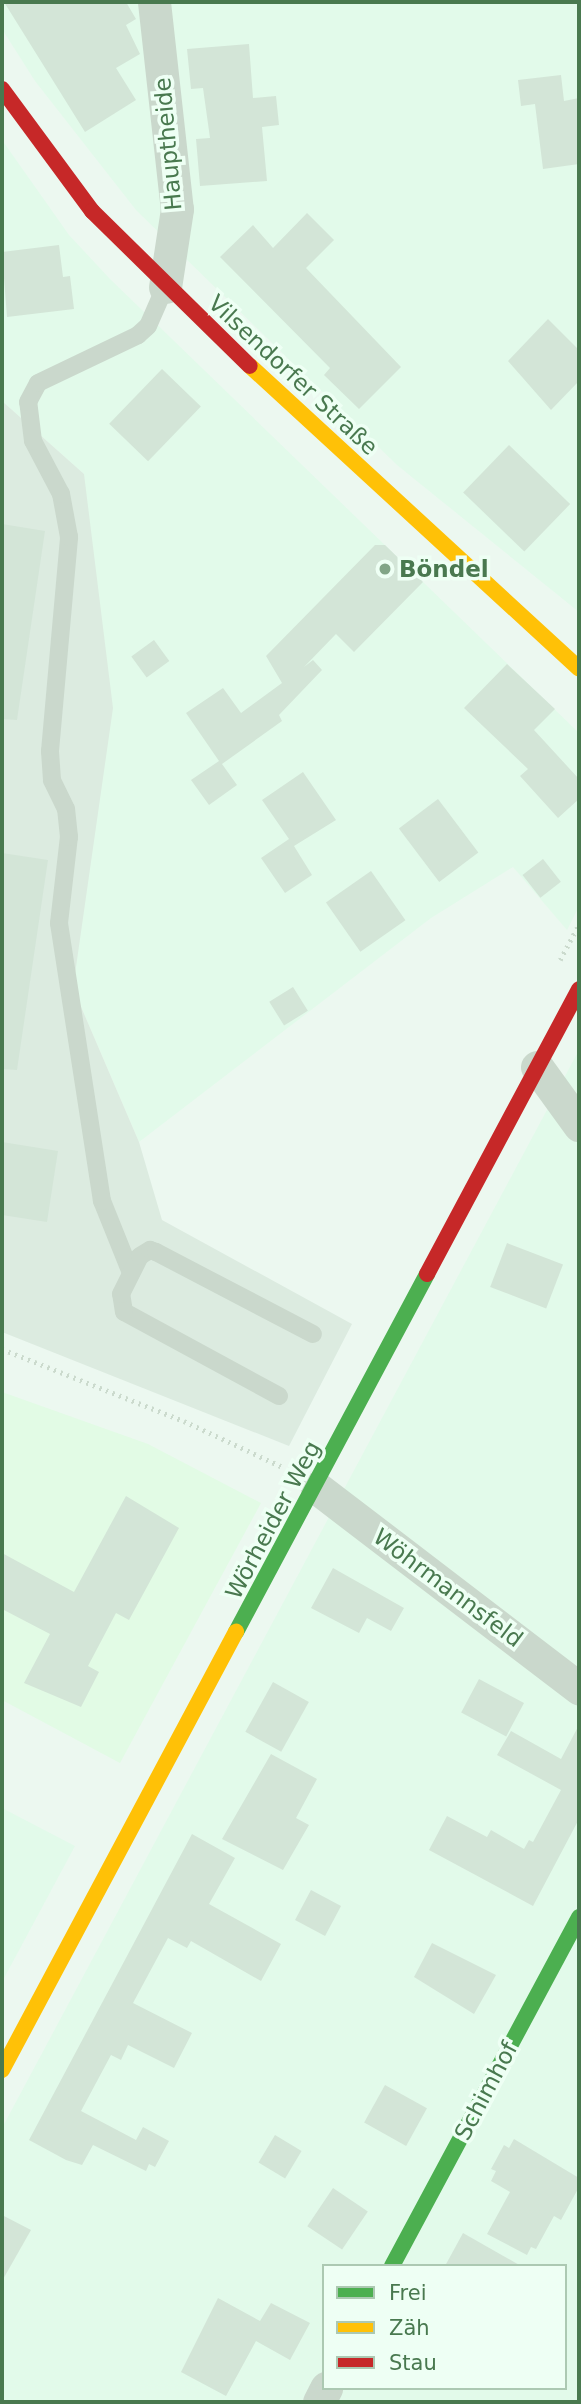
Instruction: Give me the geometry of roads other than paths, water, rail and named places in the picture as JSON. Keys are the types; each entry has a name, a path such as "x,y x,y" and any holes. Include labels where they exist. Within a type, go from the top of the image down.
{"street":[{"name":"Hauptheide","path":"154,2 177,209 166,287"},
{"name":"Vilsendorfer Straße","path":"2,89 92,211 166,287 579,669"},
{"name":"Wörheider Weg","path":"2,2070 317,1488 579,989"},
{"path":"537,1067 579,1125"},
{"name":"Wöhrmannsfeld","path":"317,1488 579,1688"},
{"name":"Schimhof","path":"393,2264 579,1917"}],"lane":[{"path":"131,1273 102,1202 59,923 69,838 66,808 52,779 50,751 69,537 61,494 33,440 28,402 38,383 138,335 148,326 166,287"},
{"path":"279,1396 124,1312 121,1294 140,1256 150,1250 313,1334"}],"place":[{"name":"Böndel","path":"385,569"}]}
